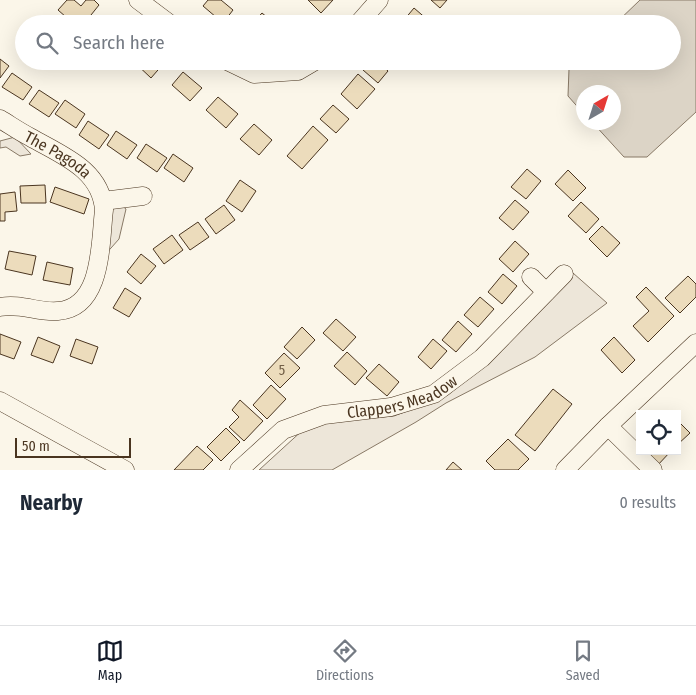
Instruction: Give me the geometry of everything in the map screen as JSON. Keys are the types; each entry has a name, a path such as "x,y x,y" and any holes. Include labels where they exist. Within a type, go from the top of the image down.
{"street":[{"path":"138,0 158,15"},
{"path":"366,15 379,0"},
{"path":"246,70 254,74 300,70"},
{"name":"The Pagoda","path":"0,118 79,166 94,180 103,201 104,210 96,272 91,288 81,301 58,311 25,306 0,307"},
{"path":"103,201 143,196"},
{"name":"Clappers Meadow","path":"239,470 283,430 324,415 391,407 434,394 482,358 564,274"},
{"path":"531,277 546,292"},
{"path":"566,470 608,426 696,343"},
{"path":"2,406 119,469"},
{"path":"608,426 653,470"}],"shaded area":[{"path":"640,0 696,0 696,112 647,157 624,157 599,130 621,130 621,85 576,85 576,105 568,96 569,70 681,70 681,15 624,15"},
{"path":"15,137 31,154 20,156 6,147 0,148 0,141"},
{"path":"121,205 126,209 119,239 103,257 107,209"},
{"path":"573,273 607,303 535,357 446,403 332,470 259,470 305,428 336,421 394,416 448,395 502,350"}],"building":[{"path":"67,0 74,0 81,6 86,0 94,0 99,5 91,15 64,15 58,10"},
{"path":"208,0 221,0 233,10 229,15 214,15 203,6"},
{"path":"308,0 333,0 321,13"},
{"path":"431,0 447,0 440,8"},
{"path":"414,8 422,15 408,15"},
{"path":"0,59 9,66 0,78"},
{"path":"143,70 158,70 151,78"},
{"path":"363,70 387,70 378,83"},
{"path":"183,72 202,88 190,101 172,85"},
{"path":"12,73 32,87 23,100 2,87"},
{"path":"358,74 375,89 357,109 341,94"},
{"path":"39,90 59,103 49,117 29,104"},
{"path":"218,97 238,114 226,128 206,110"},
{"path":"65,100 85,114 76,128 55,114"},
{"path":"333,105 349,119 336,133 320,119"},
{"path":"88,121 109,135 99,149 79,135"},
{"path":"254,124 272,140 259,155 240,139"},
{"path":"313,126 328,140 302,169 287,156"},
{"path":"116,131 137,145 127,159 107,145"},
{"path":"146,144 167,158 157,172 137,158"},
{"path":"173,154 193,168 184,182 164,168"},
{"path":"527,169 541,181 526,199 511,187"},
{"path":"568,170 586,188 573,201 555,184"},
{"path":"240,180 256,191 242,212 226,201"},
{"path":"45,185 46,203 21,203 20,186"},
{"path":"55,187 89,199 84,214 50,202"},
{"path":"15,192 17,211 5,212 5,221 0,221 0,194"},
{"path":"515,200 529,212 513,230 499,218"},
{"path":"581,202 599,219 586,233 568,216"},
{"path":"224,205 235,220 216,234 205,219"},
{"path":"198,222 209,237 190,250 179,235"},
{"path":"602,226 620,243 607,257 589,239"},
{"path":"172,235 183,250 164,264 153,249"},
{"path":"515,241 529,254 513,272 499,259"},
{"path":"9,251 36,256 32,275 5,269"},
{"path":"141,254 156,266 141,284 127,272"},
{"path":"47,262 73,268 70,285 43,280"},
{"path":"503,274 517,286 502,304 488,292"},
{"path":"688,276 696,284 696,297 680,313 665,298"},
{"path":"646,287 674,316 648,342 633,326 649,311 636,297"},
{"path":"125,288 141,298 129,317 113,308"},
{"path":"480,297 494,309 478,327 464,315"},
{"path":"336,319 356,337 343,351 323,333"},
{"path":"458,321 472,334 456,352 442,340"},
{"path":"302,327 315,340 297,359 284,347"},
{"path":"0,334 21,342 14,359 0,354"},
{"path":"38,337 60,346 53,363 31,355"},
{"path":"614,337 635,360 622,373 601,350"},
{"path":"76,339 98,347 92,364 70,356"},
{"path":"433,339 447,351 431,369 418,357"},
{"path":"347,352 367,371 355,385 334,366"},
{"path":"284,353 300,368 280,388 265,373"},
{"path":"379,364 399,382 387,396 366,378"},
{"path":"271,385 286,399 267,419 253,405"},
{"path":"553,389 572,404 535,451 515,435"},
{"path":"240,400 263,421 244,441 229,427 239,417 232,410"},
{"path":"681,424 690,433 681,441"},
{"path":"226,428 240,442 221,461 207,447"},
{"path":"508,439 529,459 518,470 495,470 486,461"},
{"path":"197,446 213,460 203,470 174,470"},
{"path":"644,455 667,455 656,467"},
{"path":"453,462 462,470 446,470"}]}
